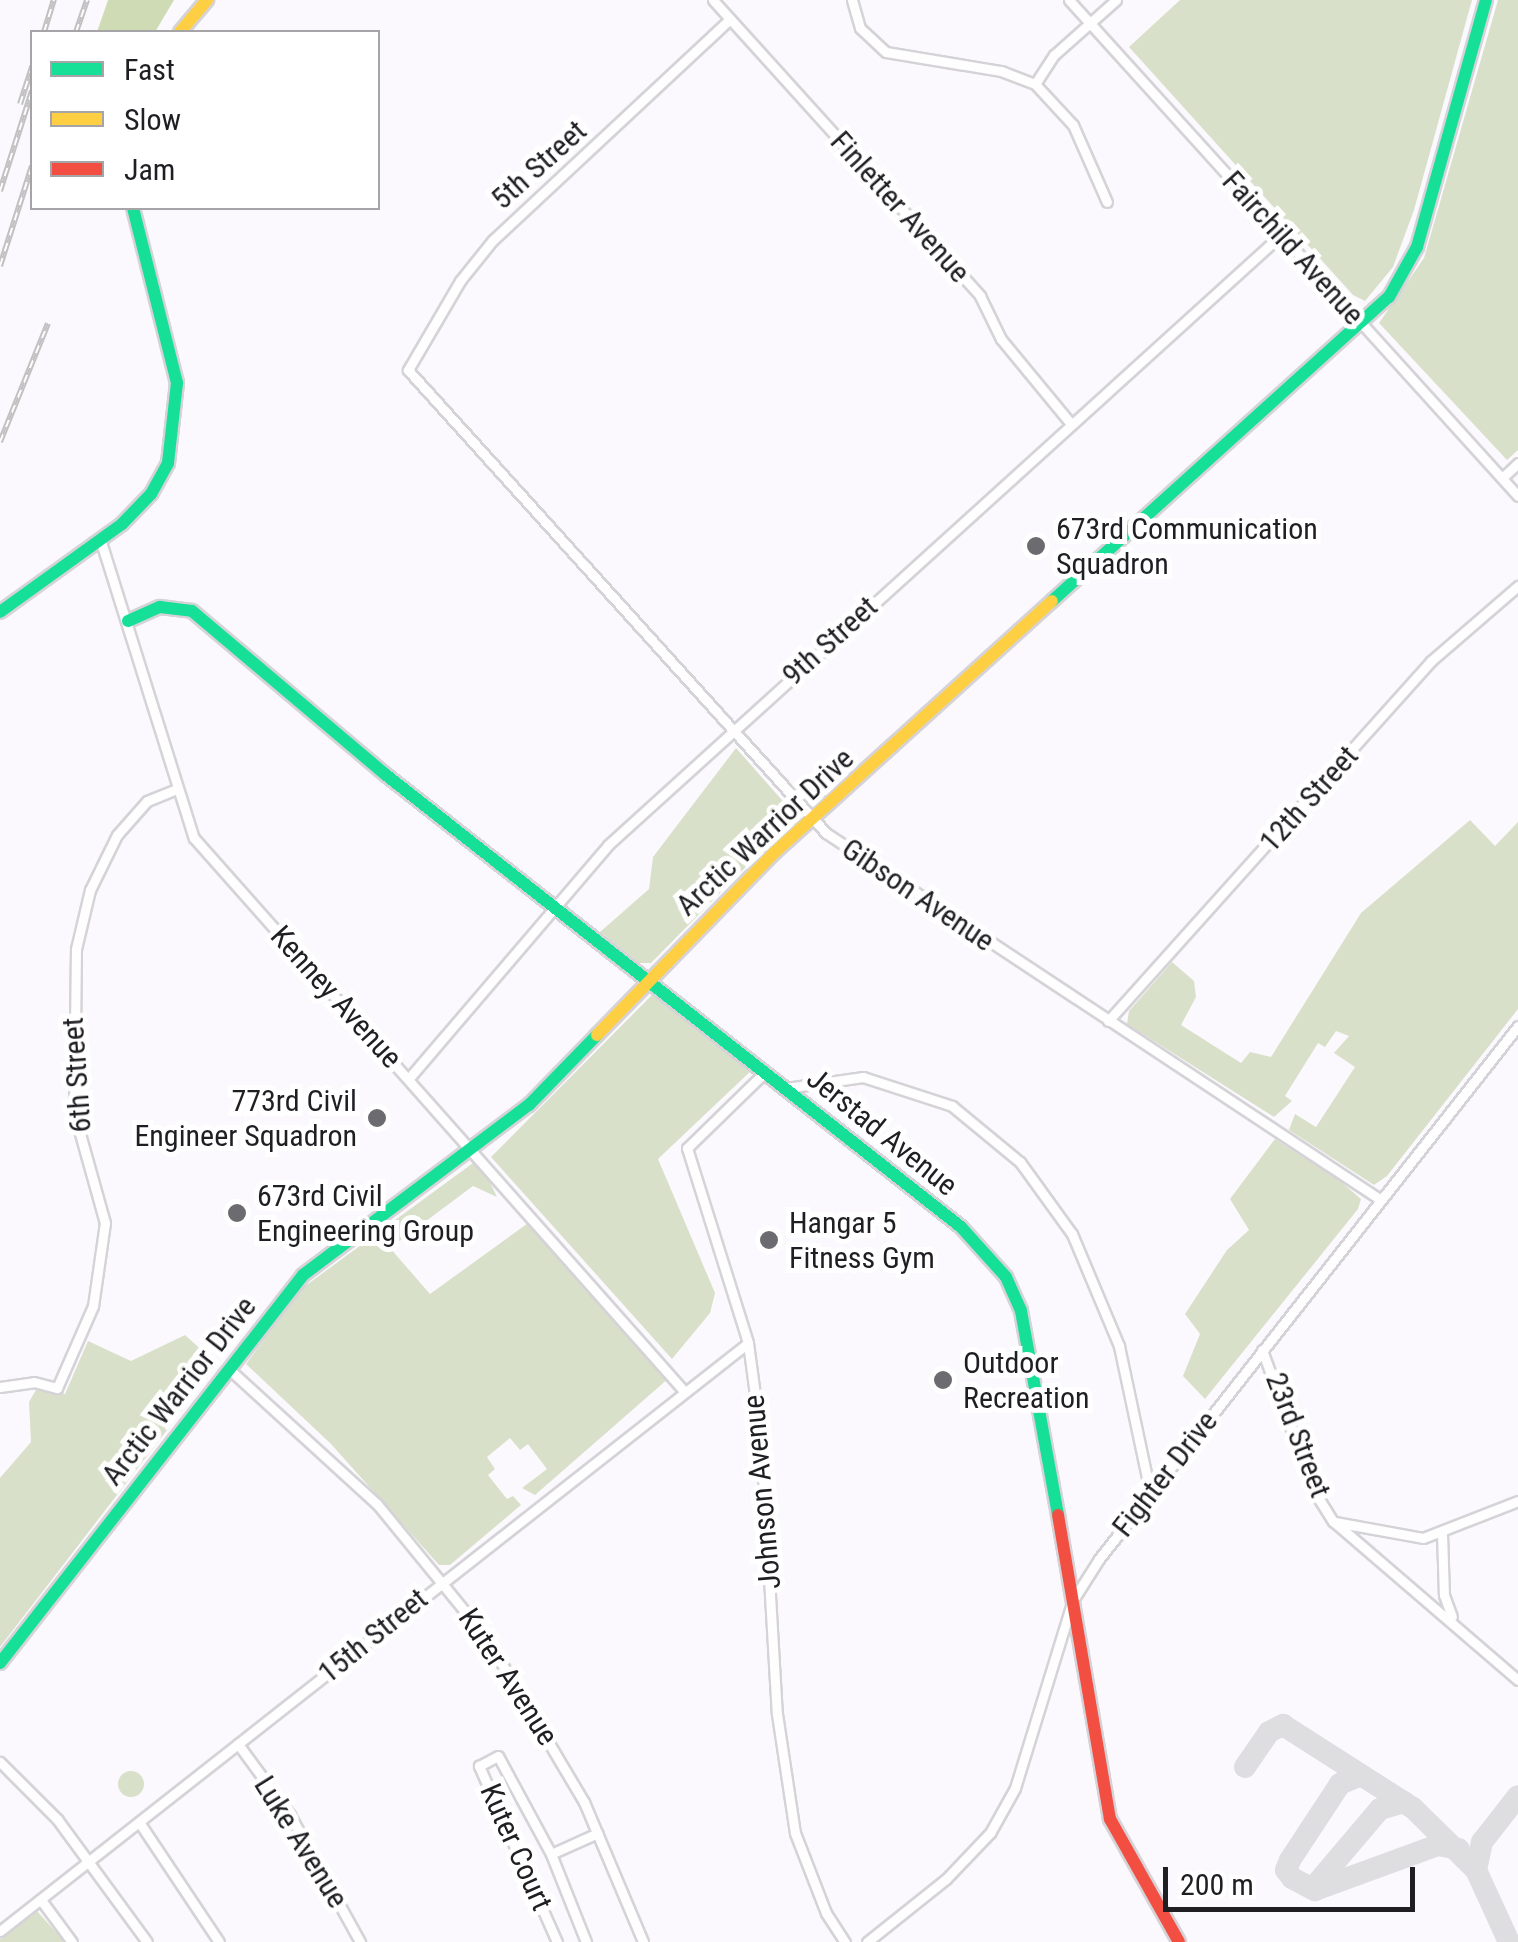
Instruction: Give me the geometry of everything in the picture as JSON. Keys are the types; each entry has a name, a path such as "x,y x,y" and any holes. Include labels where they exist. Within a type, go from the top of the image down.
{"street":[{"path":"182,30 208,0"},
{"name":"Finletter Avenue","path":"713,0 980,296 1001,340 1071,424"},
{"path":"852,0 860,28 886,52 1035,84 1073,126 1107,202"},
{"name":"Fairchild Avenue","path":"1069,0 1518,496"},
{"path":"1035,84 1054,55 1116,0"},
{"name":"Arctic Warrior Drive","path":"0,1664 303,1275 529,1105 647,981 814,818 1362,324 1402,281 1418,247 1486,0"},
{"name":"5th Street","path":"408,370 460,281 492,242 730,18"},
{"path":"0,612 101,542 151,494 176,426 176,382 134,210"},
{"name":"9th Street","path":"410,1077 552,904 732,728 1281,235"},
{"name":"Gibson Avenue","path":"408,370 842,846 1380,1200"},
{"path":"1502,478 1518,463"},
{"name":"Kenney Avenue","path":"101,542 194,838 684,1390"},
{"name":"12th Street","path":"1108,1021 1430,662 1518,586"},
{"name":"Jerstad Avenue","path":"128,621 175,606 192,611 647,981 960,1228 1006,1277 1021,1311 1110,1819 1179,1942"},
{"name":"6th Street","path":"0,1388 34,1382 57,1388 93,1306 105,1223 74,1112 72,1004 80,925 117,835 147,801 176,789"},
{"name":"Fighter Drive","path":"866,1942 971,1856 1005,1810 1073,1600 1150,1492 1518,1026"},
{"name":"Johnson Avenue","path":"765,1072 687,1148 748,1344 761,1438 777,1714 795,1833 826,1913 846,1942"},
{"path":"786,1088 863,1077 952,1106 1020,1162 1072,1234 1120,1346 1150,1492"},
{"name":"15th Street","path":"0,1931 684,1390 748,1344"},
{"name":"23rd Street","path":"1262,1350 1314,1491 1333,1522 1360,1550 1453,1620 1518,1680"},
{"name":"Kuter Avenue","path":"229,1369 326,1452 443,1580 519,1687 598,1833 643,1942"},
{"name":"23rd Street","path":"1333,1522 1405,1539 1442,1533 1518,1501"},
{"path":"1442,1533 1444,1595 1453,1620"},
{"name":"Luke Avenue","path":"238,1744 290,1815 360,1942"},
{"name":"Kuter Court","path":"557,1942 479,1766 498,1756 551,1854 586,1942"},
{"path":"0,1762 90,1861 147,1942"},
{"path":"140,1822 219,1942"},
{"name":"Kuter Court","path":"551,1854 598,1833"},
{"path":"41,1900 72,1942"}],"green space":[{"path":"108,0 174,0 156,30 98,30"},
{"path":"1180,0 1472,0 1414,210 1393,267 1365,301 1353,295 1129,47"},
{"path":"1498,0 1518,0 1518,450 1507,460 1379,323 1424,258"},
{"path":"736,748 796,816 651,963 639,963 600,932 649,889 653,857"},
{"path":"1470,820 1495,846 1518,822 1518,1009 1387,1176 1374,1185 1289,1130 1295,1114 1316,1127 1355,1067 1334,1053 1349,1036 1336,1031 1325,1047 1318,1043 1285,1096 1292,1101 1274,1117 1127,1024 1129,1011 1172,962 1194,981 1196,997 1181,1025 1241,1063 1250,1052 1271,1057 1361,913"},
{"path":"652,995 754,1068 658,1159 715,1293 710,1313 672,1359 491,1157"},
{"path":"1275,1139 1361,1199 1358,1209 1205,1399 1183,1376 1200,1334 1185,1314 1227,1250 1249,1230 1230,1199"},
{"path":"473,1163 481,1163 497,1197 473,1186 390,1248 430,1294 531,1221 669,1378 535,1495 522,1488 547,1469 528,1444 520,1450 510,1438 487,1457 495,1469 488,1475 507,1499 513,1496 521,1505 450,1565 439,1565 331,1444 246,1364 301,1289"},
{"path":"185,1335 216,1363 214,1369 0,1647 0,1478 31,1442 29,1402 37,1388 65,1394 88,1341 131,1361"},
{"path":"131,1771 140,1775 144,1784 140,1793 131,1797 122,1793 118,1784 122,1775"},
{"path":"37,1911 65,1942 0,1942 0,1939"}],"taxiway":[{"path":"1245,1767 1269,1732 1283,1725 1413,1808 1476,1870 1509,1942"},
{"path":"1361,1775 1340,1784 1290,1860 1286,1870 1292,1878 1315,1890 1438,1845 1459,1849"},
{"path":"1476,1870 1482,1842 1518,1796"},
{"path":"1313,1888 1380,1809 1404,1802"}],"railway":[{"path":"45,30 54,0"},
{"path":"77,30 87,0"},
{"path":"20,104 30,72"},
{"path":"0,191 30,97"},
{"path":"0,266 30,172"},
{"path":"0,442 48,323"}],"traffic: fast":[{"path":"1052,601 1389,297 1417,247 1486,0"},
{"path":"0,612 122,524 151,494 168,463 177,383 134,210"},
{"path":"128,621 160,607 192,611 386,775 961,1227 1006,1277 1021,1311 1058,1515"},
{"path":"0,1663 303,1275 529,1105 597,1035"}],"traffic: slow":[{"path":"182,30 207,0"},
{"path":"597,1035 774,853 1052,601"}],"traffic: jam":[{"path":"1058,1515 1110,1819 1179,1942"}],"place":[{"name":"673rd Communication Squadron","path":"1036,546"},
{"name":"773rd Civil Engineer Squadron","path":"377,1118"},
{"name":"673rd Civil Engineering Group","path":"237,1213"},
{"name":"Hangar 5 Fitness Gym","path":"769,1240"},
{"name":"Outdoor Recreation","path":"943,1380"}]}
